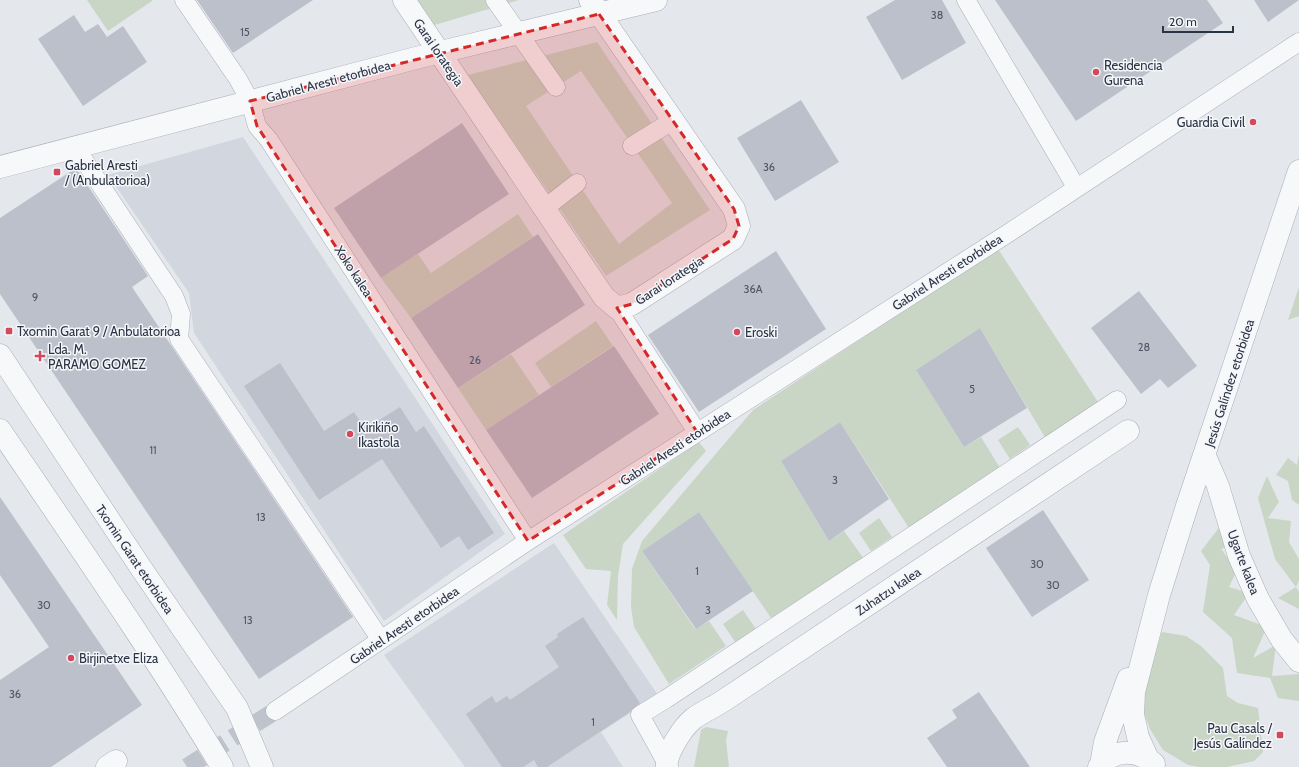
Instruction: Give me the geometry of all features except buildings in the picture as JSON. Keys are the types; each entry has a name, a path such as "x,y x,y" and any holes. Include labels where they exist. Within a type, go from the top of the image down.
{"street":[{"name":"Xoko kalea","path":"184,0 238,79 250,101 257,126 269,140 528,541"},
{"name":"Garai lorategia","path":"404,0 604,297 617,308 632,304 733,238 740,226 734,209 594,7"},
{"path":"495,0 556,87"},
{"name":"Gabriel Aresti etorbidea","path":"0,166 76,148 250,101 519,33 594,7 656,0"},
{"path":"966,0 1076,187"},
{"name":"Gabriel Aresti etorbidea","path":"275,711 528,541 1007,234 1076,187 1299,42"},
{"path":"632,146 672,121"},
{"path":"76,148 174,296 181,314 179,339 381,640"},
{"name":"Jesús Galíndez etorbidea","path":"1100,766 1105,742 1159,596 1299,171"},
{"path":"545,208 577,182"},
{"path":"617,308 697,432"},
{"name":"Txomin Garat etorbidea","path":"0,355 143,571 237,708 262,767"},
{"path":"667,764 640,715 666,700 1117,400"},
{"path":"0,430 109,591 195,722 222,767"},
{"name":"Zuhatzu kalea","path":"667,764 675,741 693,719 723,701 1128,431"},
{"name":"Ugarte kalea","path":"1205,456 1218,486 1239,556 1258,599 1282,640 1299,661"},
{"name":"Jesús Galíndez etorbidea","path":"1156,764 1138,737 1133,714 1134,692 1159,596"},
{"path":"1100,766 1107,759 1122,753 1131,752 1156,764"}],"highlighted area":[{"path":"599,14 734,209 739,226 733,239 632,304 617,308 697,432 528,541 257,126 250,101"}],"shaded area":[{"name":"Kirikiño Ikastola","path":"243,137 505,534 384,621 194,333 189,293 108,175"},
{"path":"554,543 658,695 601,732 623,767 465,767 384,655"}],"green space":[{"path":"87,0 152,0 152,1 108,31"},
{"path":"414,0 519,0 431,26"},
{"path":"597,42 710,210 606,276 468,75","holes":["581,71 672,203 619,244 526,106"]},
{"path":"518,214 533,237 411,318 381,278 418,254 431,273"},
{"path":"998,249 1098,402 1046,439 980,328 916,370 964,447 981,437 1000,468 909,528 840,422 781,461 829,541 844,531 864,559 771,618 699,512 642,551 695,629 709,621 726,646 669,684 634,627 631,607 632,569 642,541 753,410"},
{"path":"1299,287 1299,316 1288,320"},
{"path":"596,321 613,346 551,387 535,363"},
{"path":"511,354 539,395 486,430 458,388"},
{"path":"1018,427 1030,445 1010,459 998,440"},
{"path":"699,442 706,451 623,544 618,576 617,620 607,605 611,571 586,569 563,535"},
{"path":"1299,454 1299,505 1292,500 1288,481 1276,475 1288,458 1297,465"},
{"path":"1267,476 1279,502 1268,518 1291,521 1289,542 1299,559 1299,580 1296,587 1275,559 1258,498"},
{"path":"879,518 892,537 871,551 859,533"},
{"path":"1222,524 1229,546 1221,549 1237,570 1229,587 1249,593 1234,615 1267,627 1253,658 1276,645 1272,676 1299,674 1299,701 1278,698 1270,678 1237,673 1232,638 1203,612 1210,565 1201,551"},
{"path":"1296,587 1299,592 1299,609 1278,598"},
{"path":"743,610 756,629 736,643 723,624"},
{"path":"1162,632 1186,636 1201,646 1223,668 1227,696 1238,703 1258,708 1263,752 1254,761 1227,767 1199,767 1188,765 1163,750 1150,729 1142,707 1149,671"},
{"path":"706,727 728,731 726,741 729,767 694,767 701,730"}],"tunnel":[{"path":"187,767 275,711"}],"place":[{"name":"Residencia Gurena","path":"1096,72"},
{"name":"Guardia Civil","path":"1253,122"},
{"name":"Gabriel Aresti / (Anbulatorioa)","path":"57,172"},
{"name":"Txomin Garat 9 / Anbulatorioa","path":"9,331"},
{"name":"Eroski","path":"737,332"},
{"name":"Lda. M. PARAMO GOMEZ","path":"40,356"},
{"name":"Kirikiño Ikastola","path":"350,434"},
{"name":"Birjinetxe Eliza","path":"71,658"},
{"name":"Pau Casals / Jesús Galíndez","path":"1280,735"}]}
